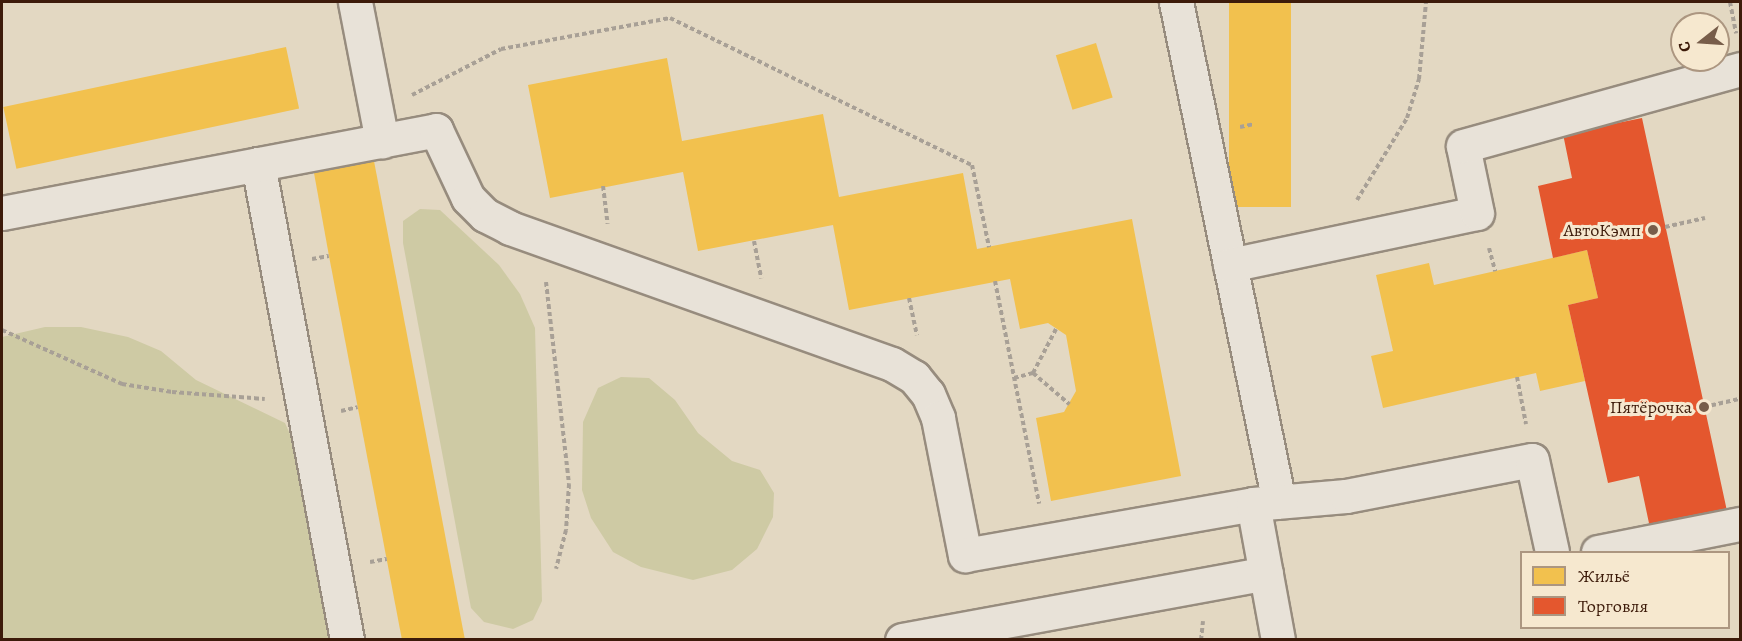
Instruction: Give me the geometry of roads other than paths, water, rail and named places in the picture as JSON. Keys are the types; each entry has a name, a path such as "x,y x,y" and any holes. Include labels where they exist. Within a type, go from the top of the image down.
{"lane":[{"path":"355,2 379,127"},
{"path":"1176,2 1230,266 1266,503 1266,573 1278,639"},
{"path":"1230,266 1477,213 1463,146 1739,57"},
{"path":"2,213 258,164 379,127 436,130 468,198 485,215 542,239 892,364 914,378 928,394 938,418 965,555 1266,503 1346,496 1532,460 1552,551"},
{"path":"258,164 347,639"},
{"path":"1603,551 1740,524"},
{"path":"902,639 1266,573"}],"place":[{"name":"АвтоКэмп","path":"1653,230"},
{"name":"Пятёрочка","path":"1704,407"}]}
